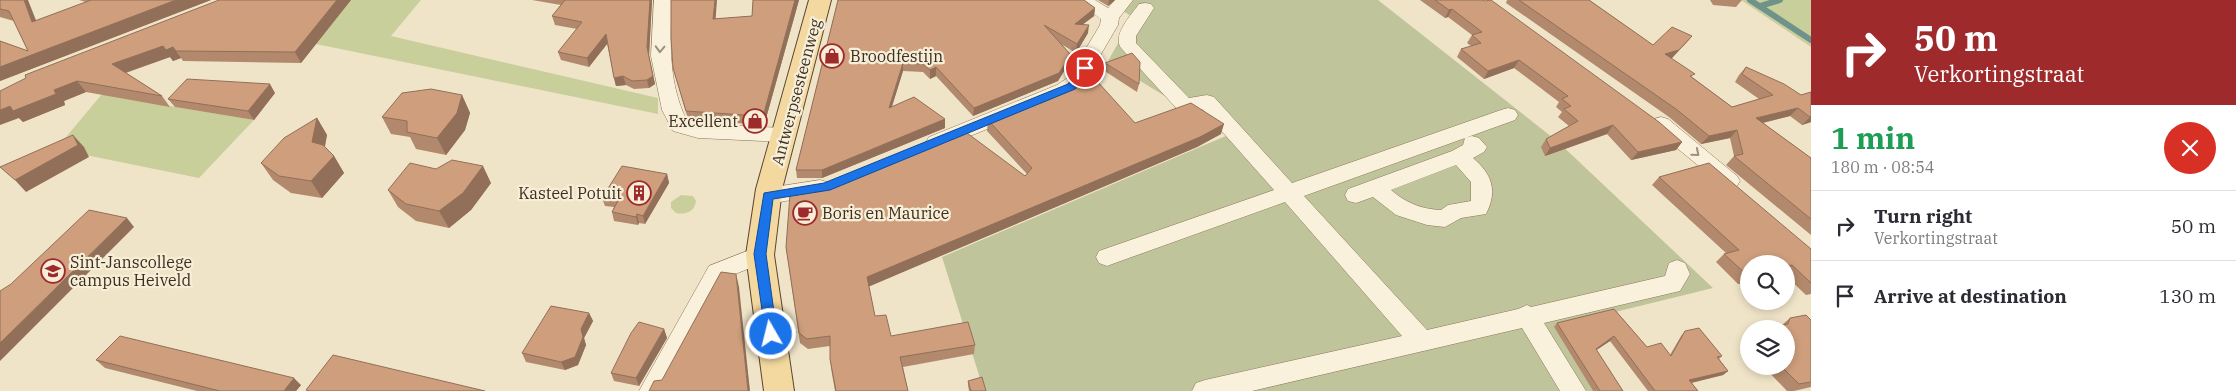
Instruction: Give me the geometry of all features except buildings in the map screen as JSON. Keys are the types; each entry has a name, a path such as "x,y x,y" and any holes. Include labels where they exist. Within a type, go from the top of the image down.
{"main road":[{"name":"Antwerpsesteenweg","path":"779,391 760,254 768,196 820,0"}],"street":[{"path":"663,0 660,56 672,110 680,126 698,131 784,134"},
{"path":"1083,0 1110,17"},
{"path":"922,148 1071,86 1110,26 1110,17 1124,0"},
{"path":"1145,8 1127,36 1127,44 1185,105 1207,102 1422,341"},
{"path":"1645,113 1742,192"},
{"path":"1107,257 1290,194 1463,148 1508,115"},
{"path":"1413,161 1372,191 1408,212 1433,219 1445,219 1456,211 1478,208 1483,199 1484,188 1481,178 1463,148"},
{"path":"768,196 826,187 837,182"},
{"path":"652,391 717,272 760,254"},
{"path":"1205,391 1527,315 1672,284 1679,274 1678,269"},
{"path":"1527,315 1573,391"}],"green space":[{"path":"351,0 421,0 391,36 658,98 658,114 316,44"},
{"path":"1104,0 1378,0 1557,141 1713,288 1554,327 1593,391 984,391 942,257 1228,135 1108,61 1133,17"},
{"path":"1741,0 1811,0 1811,47"},
{"path":"116,80 128,99 254,120 199,178 56,149"},
{"path":"681,195 693,196 696,201 692,210 683,214 676,213 671,208 671,202"}],"waterway":[{"path":"1750,0 1811,40"},
{"path":"1760,6 1780,0"}],"place":[{"name":"Broodfestijn","path":"832,56"},
{"name":"Excellent","path":"755,121"},
{"name":"Kasteel Potuit","path":"639,193"},
{"name":"Boris en Maurice","path":"805,213"},
{"name":"Sint-Janscollege campus Heiveld","path":"53,271"}],"route":[{"path":"771,334 760,254 768,196 826,187 1071,86 1085,68"}]}
